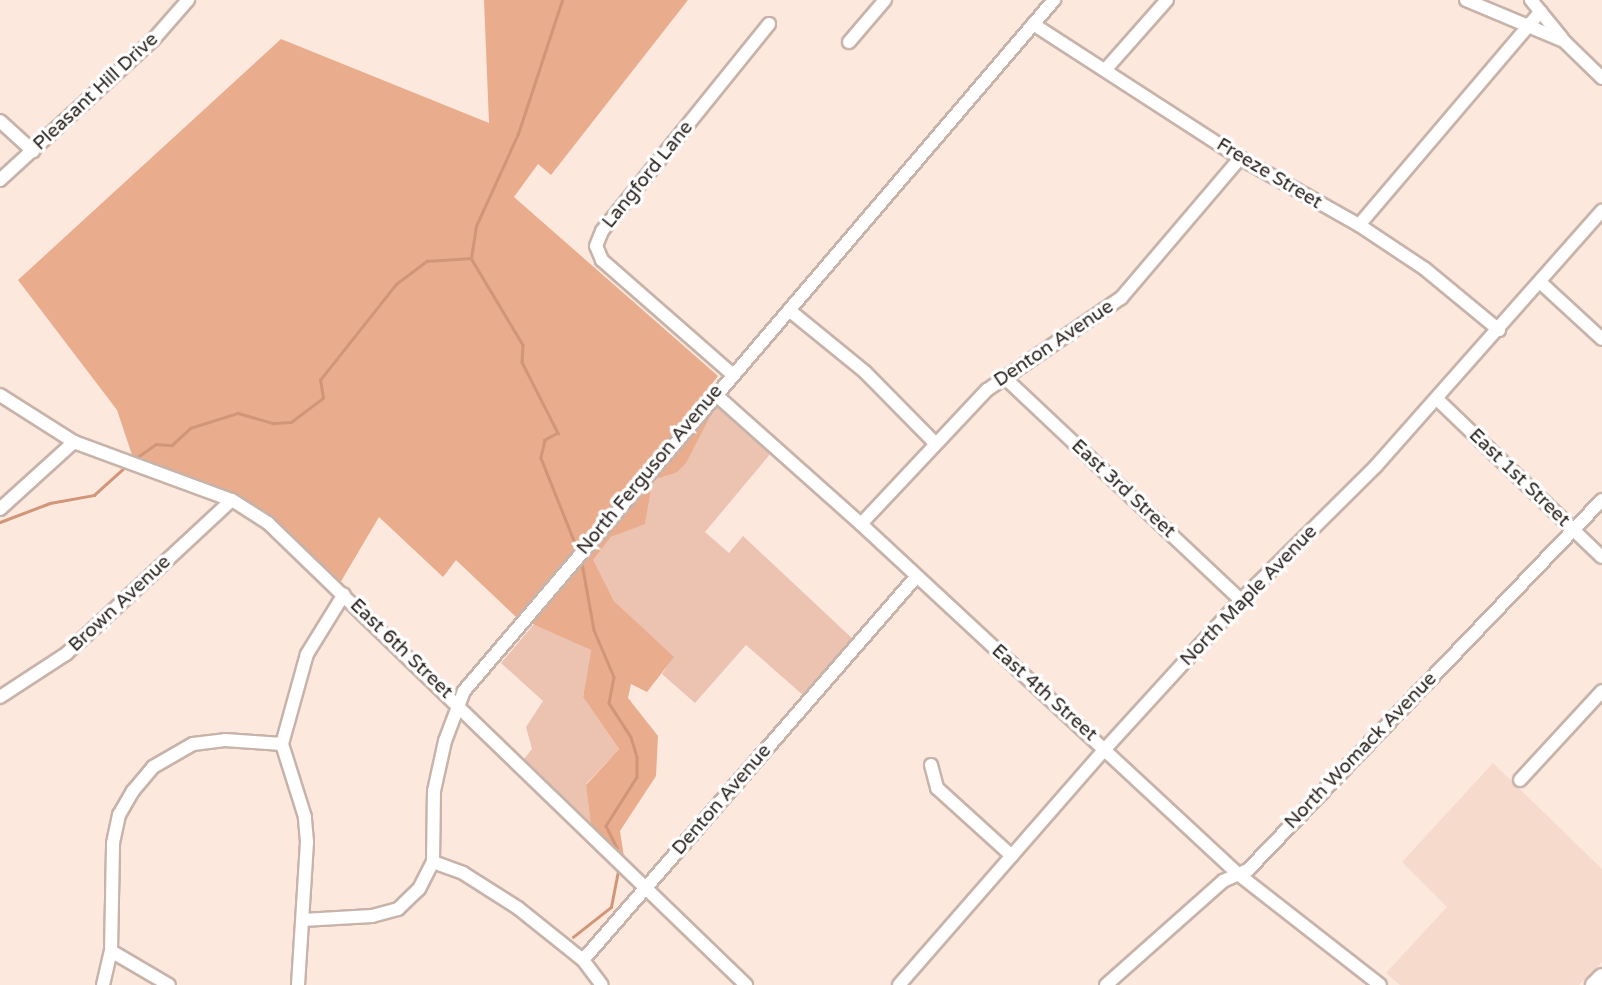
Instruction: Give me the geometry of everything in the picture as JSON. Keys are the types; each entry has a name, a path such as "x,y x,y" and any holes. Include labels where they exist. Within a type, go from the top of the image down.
{"main road":[{"path":"1594,985 1602,977"}],"street":[{"name":"Pleasant Hill Drive","path":"0,180 153,40 188,0"},
{"path":"849,42 886,0"},
{"name":"North Ferguson Avenue","path":"303,920 372,916 398,909 419,889 433,862 434,790 458,703 715,394 1054,0"},
{"path":"1106,69 1167,0"},
{"path":"1466,0 1564,41"},
{"path":"1531,0 1564,41 1602,78"},
{"path":"1359,225 1526,25 1540,12"},
{"name":"Langford Lane","path":"732,374 602,260 596,246 602,232 769,24"},
{"name":"Freeze Street","path":"1033,24 1240,158 1359,225 1425,269 1499,330"},
{"path":"0,121 33,150"},
{"name":"Denton Avenue","path":"861,524 935,443 1004,377 1121,298 1240,158"},
{"name":"North Maple Avenue","path":"899,985 1105,749 1241,600 1437,399 1602,211"},
{"path":"1540,282 1602,339"},
{"path":"789,310 865,372 935,443"},
{"name":"East 3rd Street","path":"1004,377 1241,600"},
{"name":"East 4th Street","path":"715,394 861,524 1238,874 1380,985"},
{"name":"East 6th Street","path":"0,395 74,442 232,500 268,523 458,703 747,985"},
{"name":"East 1st Street","path":"1437,399 1602,557"},
{"path":"0,509 74,442"},
{"name":"Brown Avenue","path":"0,697 66,654 232,500"},
{"name":"North Womack Avenue","path":"1106,985 1223,881 1248,870 1602,500"},
{"name":"Denton Avenue","path":"583,960 916,577"},
{"path":"298,985 303,920 305,817 282,744 307,654 344,594"},
{"path":"1520,780 1602,691"},
{"path":"103,985 111,951 113,843 119,815 133,790 153,767 192,744 225,740 282,744"},
{"path":"931,765 937,788 1012,856"},
{"path":"433,862 463,873 518,908 583,960 602,985"},
{"path":"111,951 169,985"}],"shaded area":[{"path":"484,0 688,0 551,175 538,164 514,197 718,376 705,393 716,405 686,463 676,473 653,480 645,524 611,537 593,560 614,601 674,657 647,692 631,684 628,698 658,736 656,776 620,831 624,857 591,826 586,785 619,749 583,697 591,650 515,616 456,560 443,577 379,517 340,583 261,511 229,493 133,458 117,410 18,280 281,39 489,123"},
{"path":"716,405 771,453 705,532 729,553 743,536 855,641 804,696 746,645 695,703 662,674 673,657 614,601 592,560 611,537 645,523 653,480 676,473"},
{"path":"535,623 591,650 583,697 619,749 586,784 591,826 524,759 532,749 526,727 543,701 501,663"},
{"path":"1493,763 1602,869 1602,962 1579,985 1400,985 1386,973 1447,907 1402,862"}],"waterway":[{"path":"136,458 156,444 172,445 190,428 238,413 274,423 291,422 323,398 320,380 396,284 427,261 471,258 476,226 518,134 562,0"},
{"path":"471,258 523,345 522,362 558,433 545,440 541,458 577,548"},
{"path":"0,522 50,503 94,495 122,470"},
{"path":"582,563 594,630 614,677 609,703 631,737 637,757 637,777 606,826 617,848"},
{"path":"573,937 611,907 618,870"}]}
